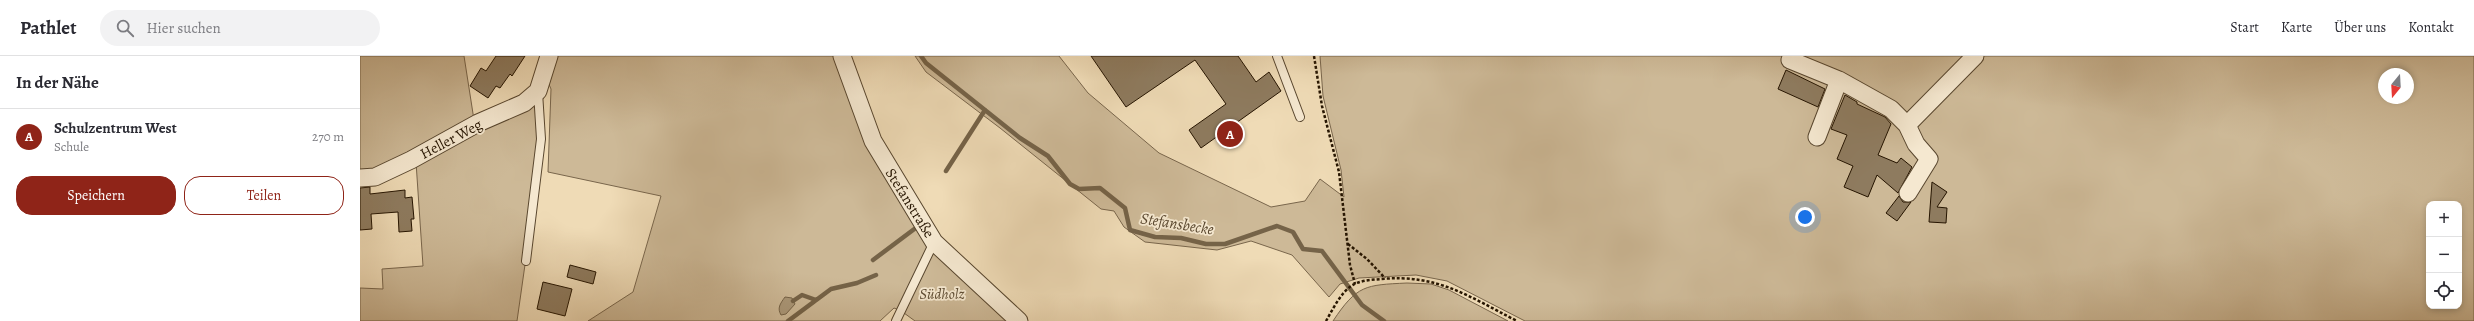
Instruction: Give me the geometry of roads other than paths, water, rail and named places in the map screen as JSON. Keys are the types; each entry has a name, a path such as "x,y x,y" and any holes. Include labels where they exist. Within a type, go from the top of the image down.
{"street":[{"path":"538,91 549,56"},
{"name":"Stefanstraße","path":"842,56 873,141 934,242 1020,321"},
{"path":"1907,125 1975,56"},
{"path":"1790,60 1839,80 1891,109 1907,125 1916,144 1929,159 1908,193"},
{"path":"1818,137 1839,80"},
{"name":"Heller Weg","path":"360,178 375,177 411,160 478,123 524,103 538,91"}],"lane":[{"path":"1277,56 1300,117"},
{"path":"526,261 541,139 538,91"},
{"path":"896,321 934,242"}],"waterway":[{"name":"Stefansbecke","path":"921,56 926,63 1020,138 1048,156 1070,184 1079,189 1100,188 1125,208 1130,230 1155,237 1181,238 1206,244 1225,244 1277,226 1293,232 1303,249 1322,251 1362,305 1384,321"},
{"path":"946,171 985,110"},
{"path":"873,260 917,227"},
{"path":"788,321 831,289 857,283 876,275"},
{"path":"793,301 802,295 816,300"}],"place":[{"name":"Schulzentrum West","path":"1230,134"}],"park label":[{"name":"Südholz","path":"942,294"}]}
